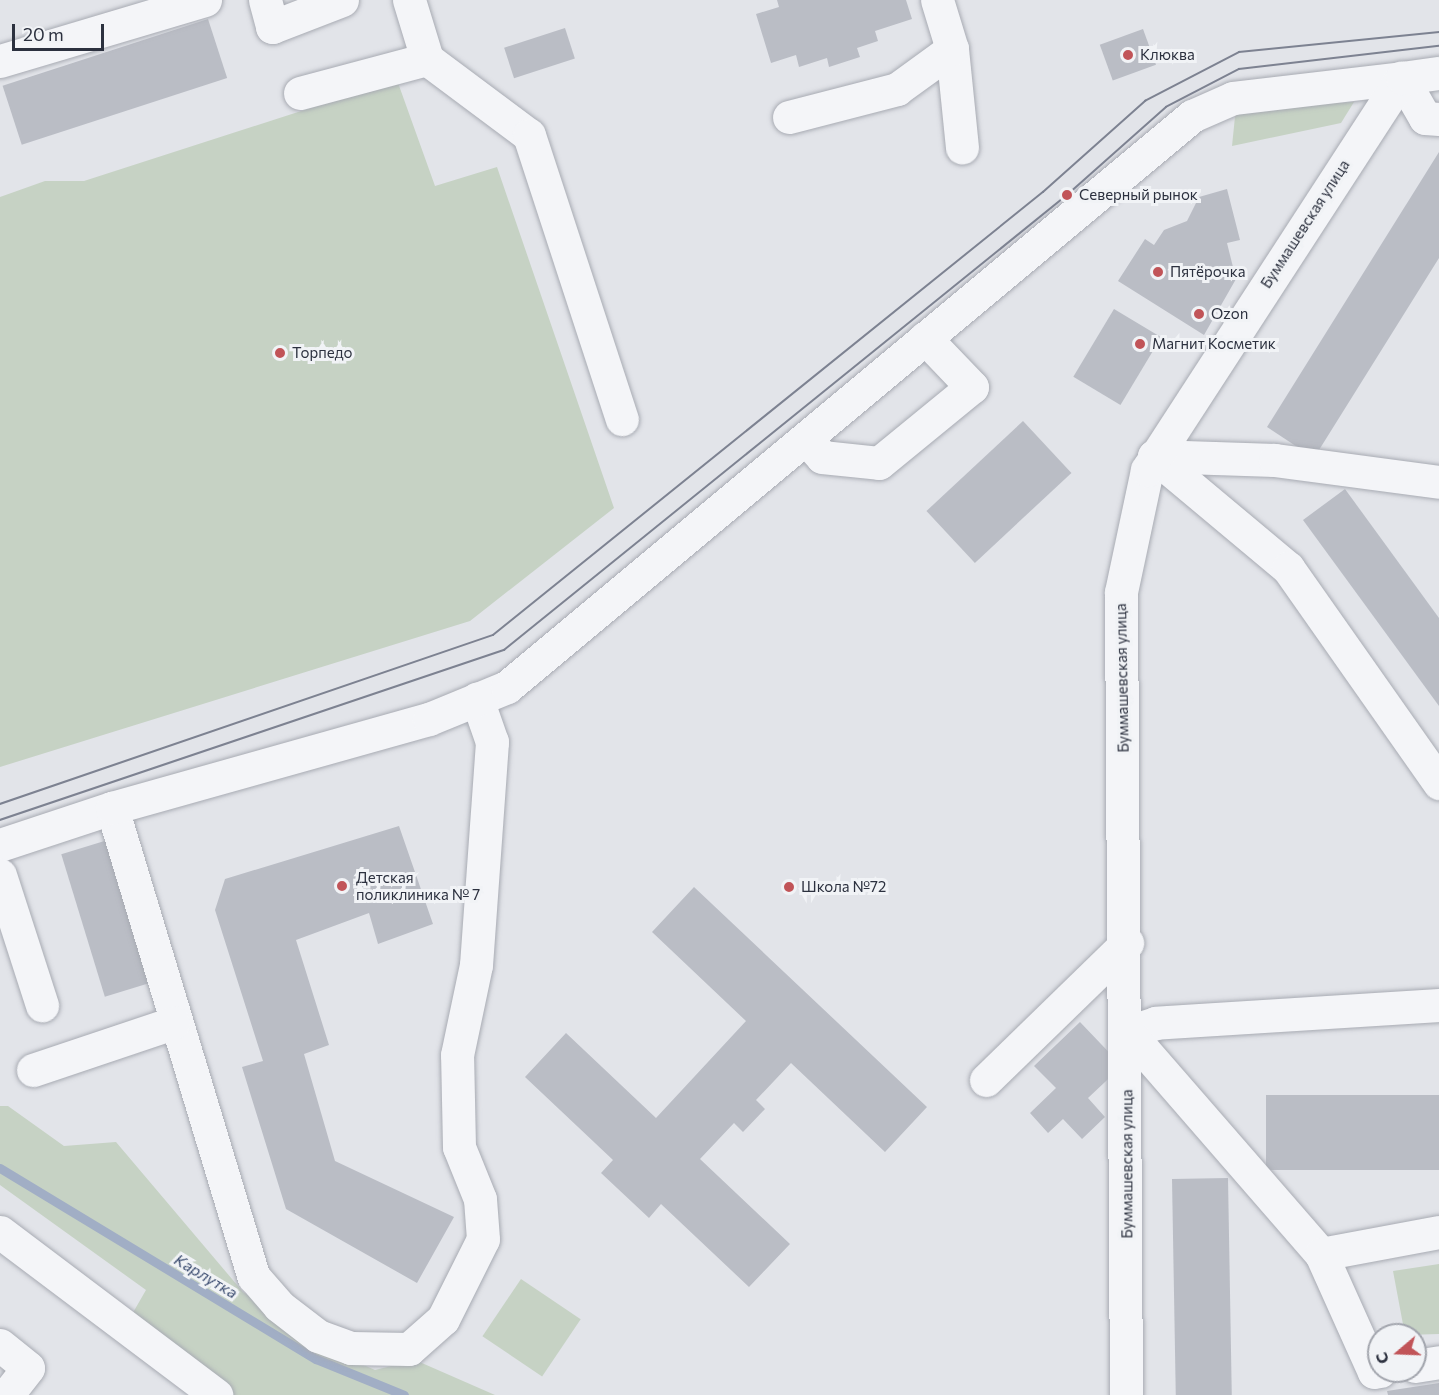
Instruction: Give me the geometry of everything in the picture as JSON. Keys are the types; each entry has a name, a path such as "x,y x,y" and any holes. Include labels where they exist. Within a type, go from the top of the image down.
{"street":[{"path":"0,62 205,0"},
{"path":"265,0 272,27 342,0"},
{"path":"409,0 427,59 529,135 622,419"},
{"path":"937,0 952,49 962,147"},
{"path":"789,117 897,89 952,49"},
{"path":"300,93 427,59"},
{"path":"0,845 112,808 429,719 507,687 1192,116 1233,98 1439,73"},
{"path":"1402,78 1425,118 1439,119"},
{"name":"Буммашевская улица","path":"1126,1395 1128,1032 1121,592 1154,456 1402,78"},
{"path":"806,440 822,457 879,464 972,387 925,338"},
{"path":"1154,456 1275,460 1439,482"},
{"path":"1154,456 1288,568 1439,783"},
{"path":"112,808 174,1004 173,1023 254,1276 279,1306 318,1336 351,1348 409,1349 427,1339 443,1319 483,1239 480,1199 459,1147 457,1054 476,965 492,742 477,699"},
{"path":"0,875 42,1005"},
{"path":"986,1080 1127,943"},
{"path":"1367,1356 1321,1254 1128,1032 1156,1023 1439,1005"},
{"path":"33,1070 173,1023"},
{"path":"0,1232 216,1395"},
{"path":"1321,1254 1439,1232"},
{"path":"0,1345 28,1368 7,1395"}],"green space":[{"name":"Торпедо","path":"397,80 435,186 497,167 614,508 470,621 0,767 0,197 45,181 84,181"},
{"path":"1354,102 1341,123 1232,146 1236,107"},
{"path":"0,1106 8,1106 64,1146 116,1142 243,1292 339,1354 375,1370 415,1360 495,1395 225,1395 127,1323 146,1290 0,1185"},
{"path":"1439,1264 1439,1334 1427,1334 1427,1323 1403,1323 1393,1271"},
{"path":"521,1279 581,1319 542,1376 482,1336"}],"building":[{"path":"777,0 906,0 912,19 875,31 878,41 857,48 860,57 829,67 827,58 799,67 796,55 771,63 756,14 779,7"},
{"path":"208,19 227,78 22,145 3,86"},
{"path":"565,28 575,58 514,78 504,48"},
{"name":"Клюква","path":"1143,29 1156,65 1113,80 1100,45"},
{"path":"1439,152 1439,258 1314,458 1267,427"},
{"path":"1227,189 1240,240 1227,243 1236,279 1204,335 1118,281 1145,239 1154,245 1164,230 1187,221 1199,197"},
{"path":"1114,309 1161,337 1120,405 1073,377"},
{"path":"1023,421 1071,473 975,563 926,511"},
{"path":"1345,489 1439,618 1439,706 1303,520"},
{"path":"399,826 433,924 378,944 369,913 296,940 329,1045 304,1054 335,1161 454,1217 417,1283 286,1209 242,1067 263,1061 215,910 225,879"},
{"path":"111,839 155,981 105,997 61,854"},
{"path":"694,887 927,1107 885,1152 791,1063 756,1100 765,1109 743,1132 734,1123 700,1159 790,1244 749,1287 661,1204 649,1218 601,1173 613,1160 525,1077 566,1033 656,1118 746,1021 652,932"},
{"path":"1080,1022 1122,1066 1088,1098 1105,1117 1082,1139 1063,1119 1048,1133 1030,1113 1056,1088 1034,1066"},
{"path":"1266,1095 1439,1095 1439,1170 1266,1170"},
{"path":"1228,1178 1232,1395 1176,1395 1172,1179"},
{"path":"1439,1383 1439,1395 1388,1395 1387,1391"}],"waterway":[{"name":"Карлутка","path":"0,1168 316,1359 404,1395"}],"tram line":[{"path":"0,804 493,635 1043,192 1145,101 1239,52 1439,32"},
{"path":"0,820 504,650 1067,195 1166,107 1239,69 1439,46"}],"place":[{"name":"Клюква","path":"1128,55"},
{"name":"Северный рынок","path":"1067,195"},
{"name":"Пятёрочка","path":"1158,272"},
{"name":"Ozon","path":"1199,314"},
{"name":"Магнит Косметик","path":"1140,344"},
{"name":"Торпедо","path":"280,353"},
{"name":"Детская поликлиника № 7","path":"342,886"},
{"name":"Школа №72","path":"789,887"}]}
